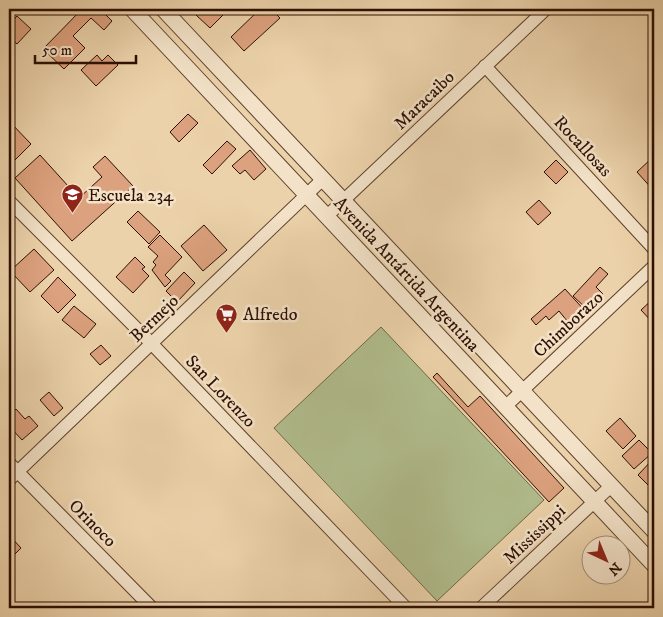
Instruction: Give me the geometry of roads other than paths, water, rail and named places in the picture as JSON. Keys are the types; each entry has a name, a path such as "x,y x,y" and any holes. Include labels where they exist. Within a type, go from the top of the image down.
{"street":[{"name":"Avenida Antártida Argentina","path":"132,9 654,566"},
{"name":"Avenida Antártida Argentina","path":"163,9 654,530"},
{"name":"Maracaibo","path":"327,216 546,9"},
{"name":"Rocallosas","path":"485,66 654,249"},
{"name":"Bermejo","path":"12,472 152,344 308,196 323,179"},
{"name":"San Lorenzo","path":"9,201 152,344 406,608"},
{"name":"Chimborazo","path":"506,407 654,266"},
{"name":"Orinoco","path":"12,472 152,608"},
{"name":"Mississippi","path":"481,608 611,486"}],"place":[{"name":"Escuela 234","path":"72,214"},
{"name":"Alfredo","path":"227,333"}]}
